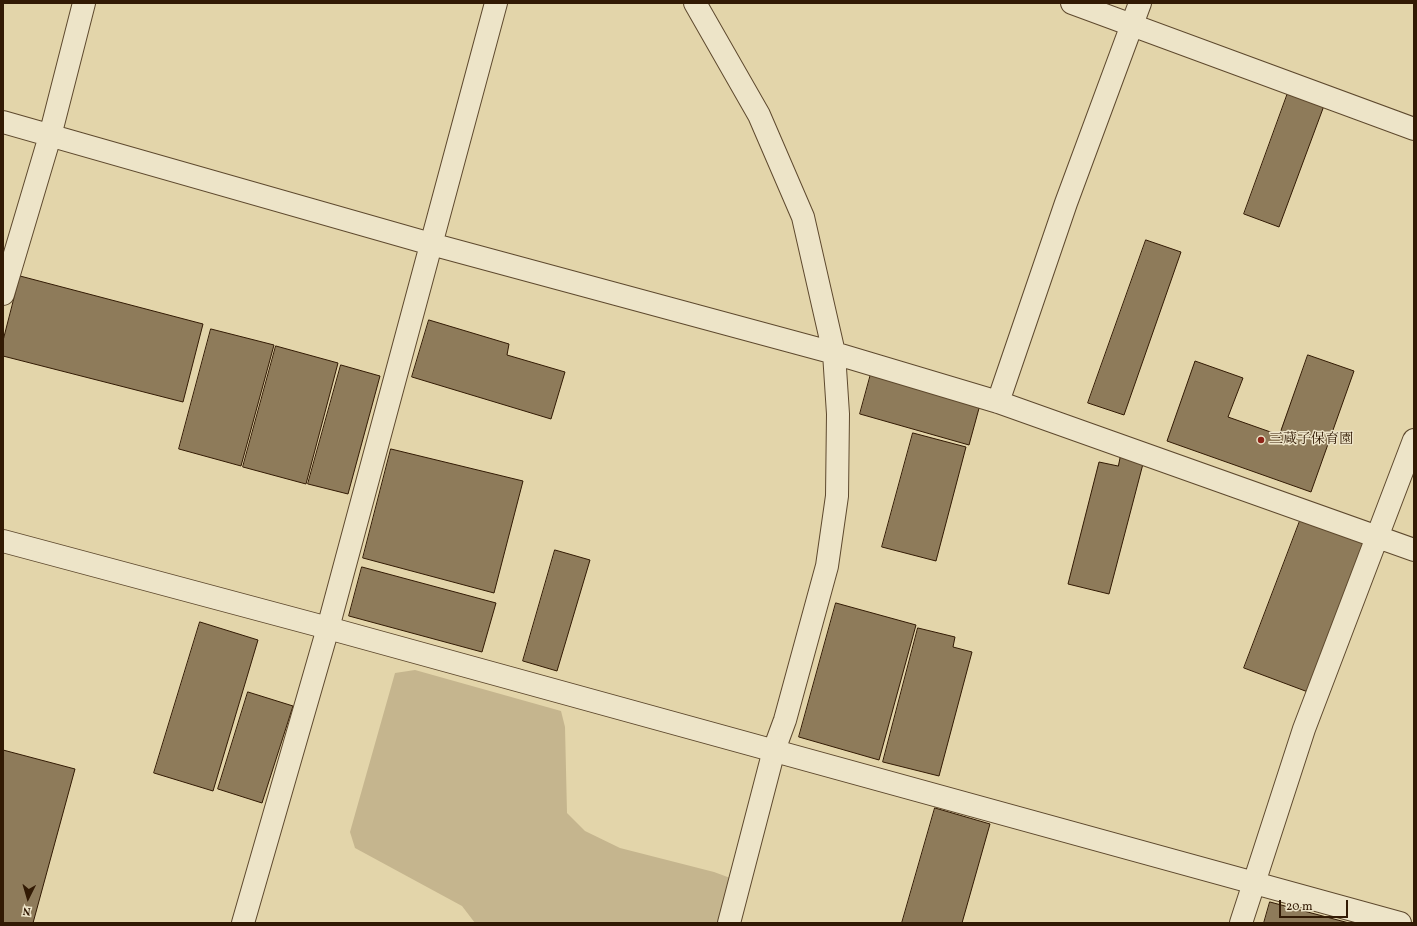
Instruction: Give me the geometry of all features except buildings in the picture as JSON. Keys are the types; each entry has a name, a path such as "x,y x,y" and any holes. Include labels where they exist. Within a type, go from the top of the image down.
{"street":[{"path":"3,294 50,136 84,3"},
{"path":"243,923 328,628 496,3"},
{"path":"695,3 759,115 803,217 834,353 838,414 837,496 827,566 787,713 774,750 729,923"},
{"path":"1072,3 1414,129"},
{"path":"998,402 1066,203 1140,3"},
{"path":"3,122 432,244 834,353 998,402 1414,550"},
{"path":"1242,923 1253,883 1304,729 1414,440"},
{"path":"3,541 328,628 1400,923"}],"shaded area":[{"path":"415,670 561,711 565,727 567,813 585,831 620,848 714,872 733,879 721,923 475,923 462,906 355,848 350,832 395,673"}],"place":[{"name":"三蔵子保育園","path":"1261,440"}]}
